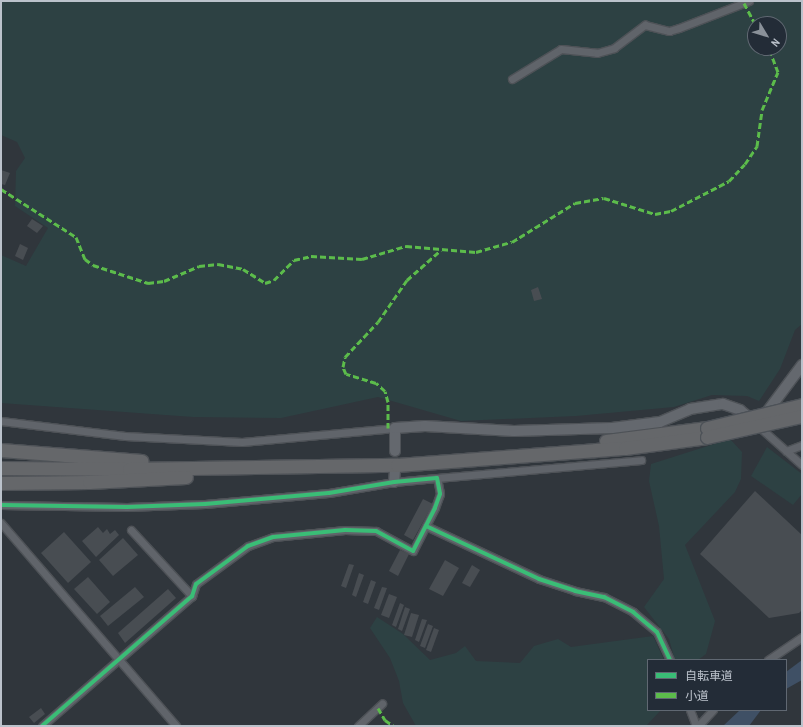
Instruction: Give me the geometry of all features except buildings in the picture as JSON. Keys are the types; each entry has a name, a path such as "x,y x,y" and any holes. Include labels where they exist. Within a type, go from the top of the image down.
{"highway":[{"path":"1,468 129,470 397,465 579,452 669,444 802,405"},
{"path":"1,460 142,461 400,456 707,433 802,416"},
{"path":"1,450 142,461"},
{"path":"1,483 105,481 240,474 303,466"}],"street":[{"path":"512,79 561,49 597,54 614,48 645,25 669,30 679,28 749,1"},
{"path":"757,425 802,365"},
{"path":"1,421 125,436 242,442 425,426 514,431 612,428 660,422 690,409 723,404 740,410 802,465"},
{"path":"395,428 395,451"},
{"path":"786,451 802,446"},
{"path":"1,505 127,507 205,504 329,494 394,482 641,460"},
{"path":"394,482 395,470"},
{"path":"42,726 192,596 196,584 226,560 248,546 273,537 345,530 376,531 413,551 440,494 437,478"},
{"path":"1,523 176,726"},
{"path":"426,526 539,579 575,591 604,597 633,612 657,632 670,659"},
{"path":"131,530 192,596"},
{"path":"770,659 802,638"},
{"path":"358,726 382,704"},
{"path":"690,711 697,726 712,711"}],"green space":[{"path":"1,1 802,1 802,324 795,330 780,369 759,401 747,396 712,395 674,407 576,416 461,421 378,397 281,418 193,417 1,403 1,255 26,266 48,228 15,206 16,171 25,158 17,142 1,135"},
{"path":"730,439 742,452 741,479 735,492 685,545 715,621 706,654 699,659 675,659 669,639 644,607 664,579 659,526 649,481 651,464"},
{"path":"767,447 802,474 802,494 793,505 751,476"},
{"path":"377,617 403,634 430,660 456,653 465,646 476,661 520,663 534,646 558,639 571,647 653,636 664,659 647,659 647,711 660,711 646,726 416,726 403,703 399,681 390,658 370,628"}],"water":[{"path":"802,660 802,680 787,688 787,671"},
{"path":"739,711 760,711 749,726 723,726"}],"marked path":[{"path":"744,3 751,16"},
{"path":"1,189 76,237 85,259 93,265 148,283 164,281 199,266 218,264 243,269 265,283 274,280 294,260 311,256 362,259 406,246 476,252 512,242 575,203 604,198 655,214 671,211 729,181 745,164 757,146 762,110 778,72 772,56"},
{"path":"388,428 388,402 385,391 376,383 346,374 343,367 345,357 378,322 407,280 441,250"},
{"path":"378,708 385,720 394,726"}],"cycle path":[{"path":"1,505 127,507 205,504 329,493 394,482 437,478 440,494 435,508 413,551 376,531 345,530 273,537 248,546 196,584 192,596 42,726"},
{"path":"426,526 539,579 575,591 604,597 633,612 657,632 670,659"}]}
